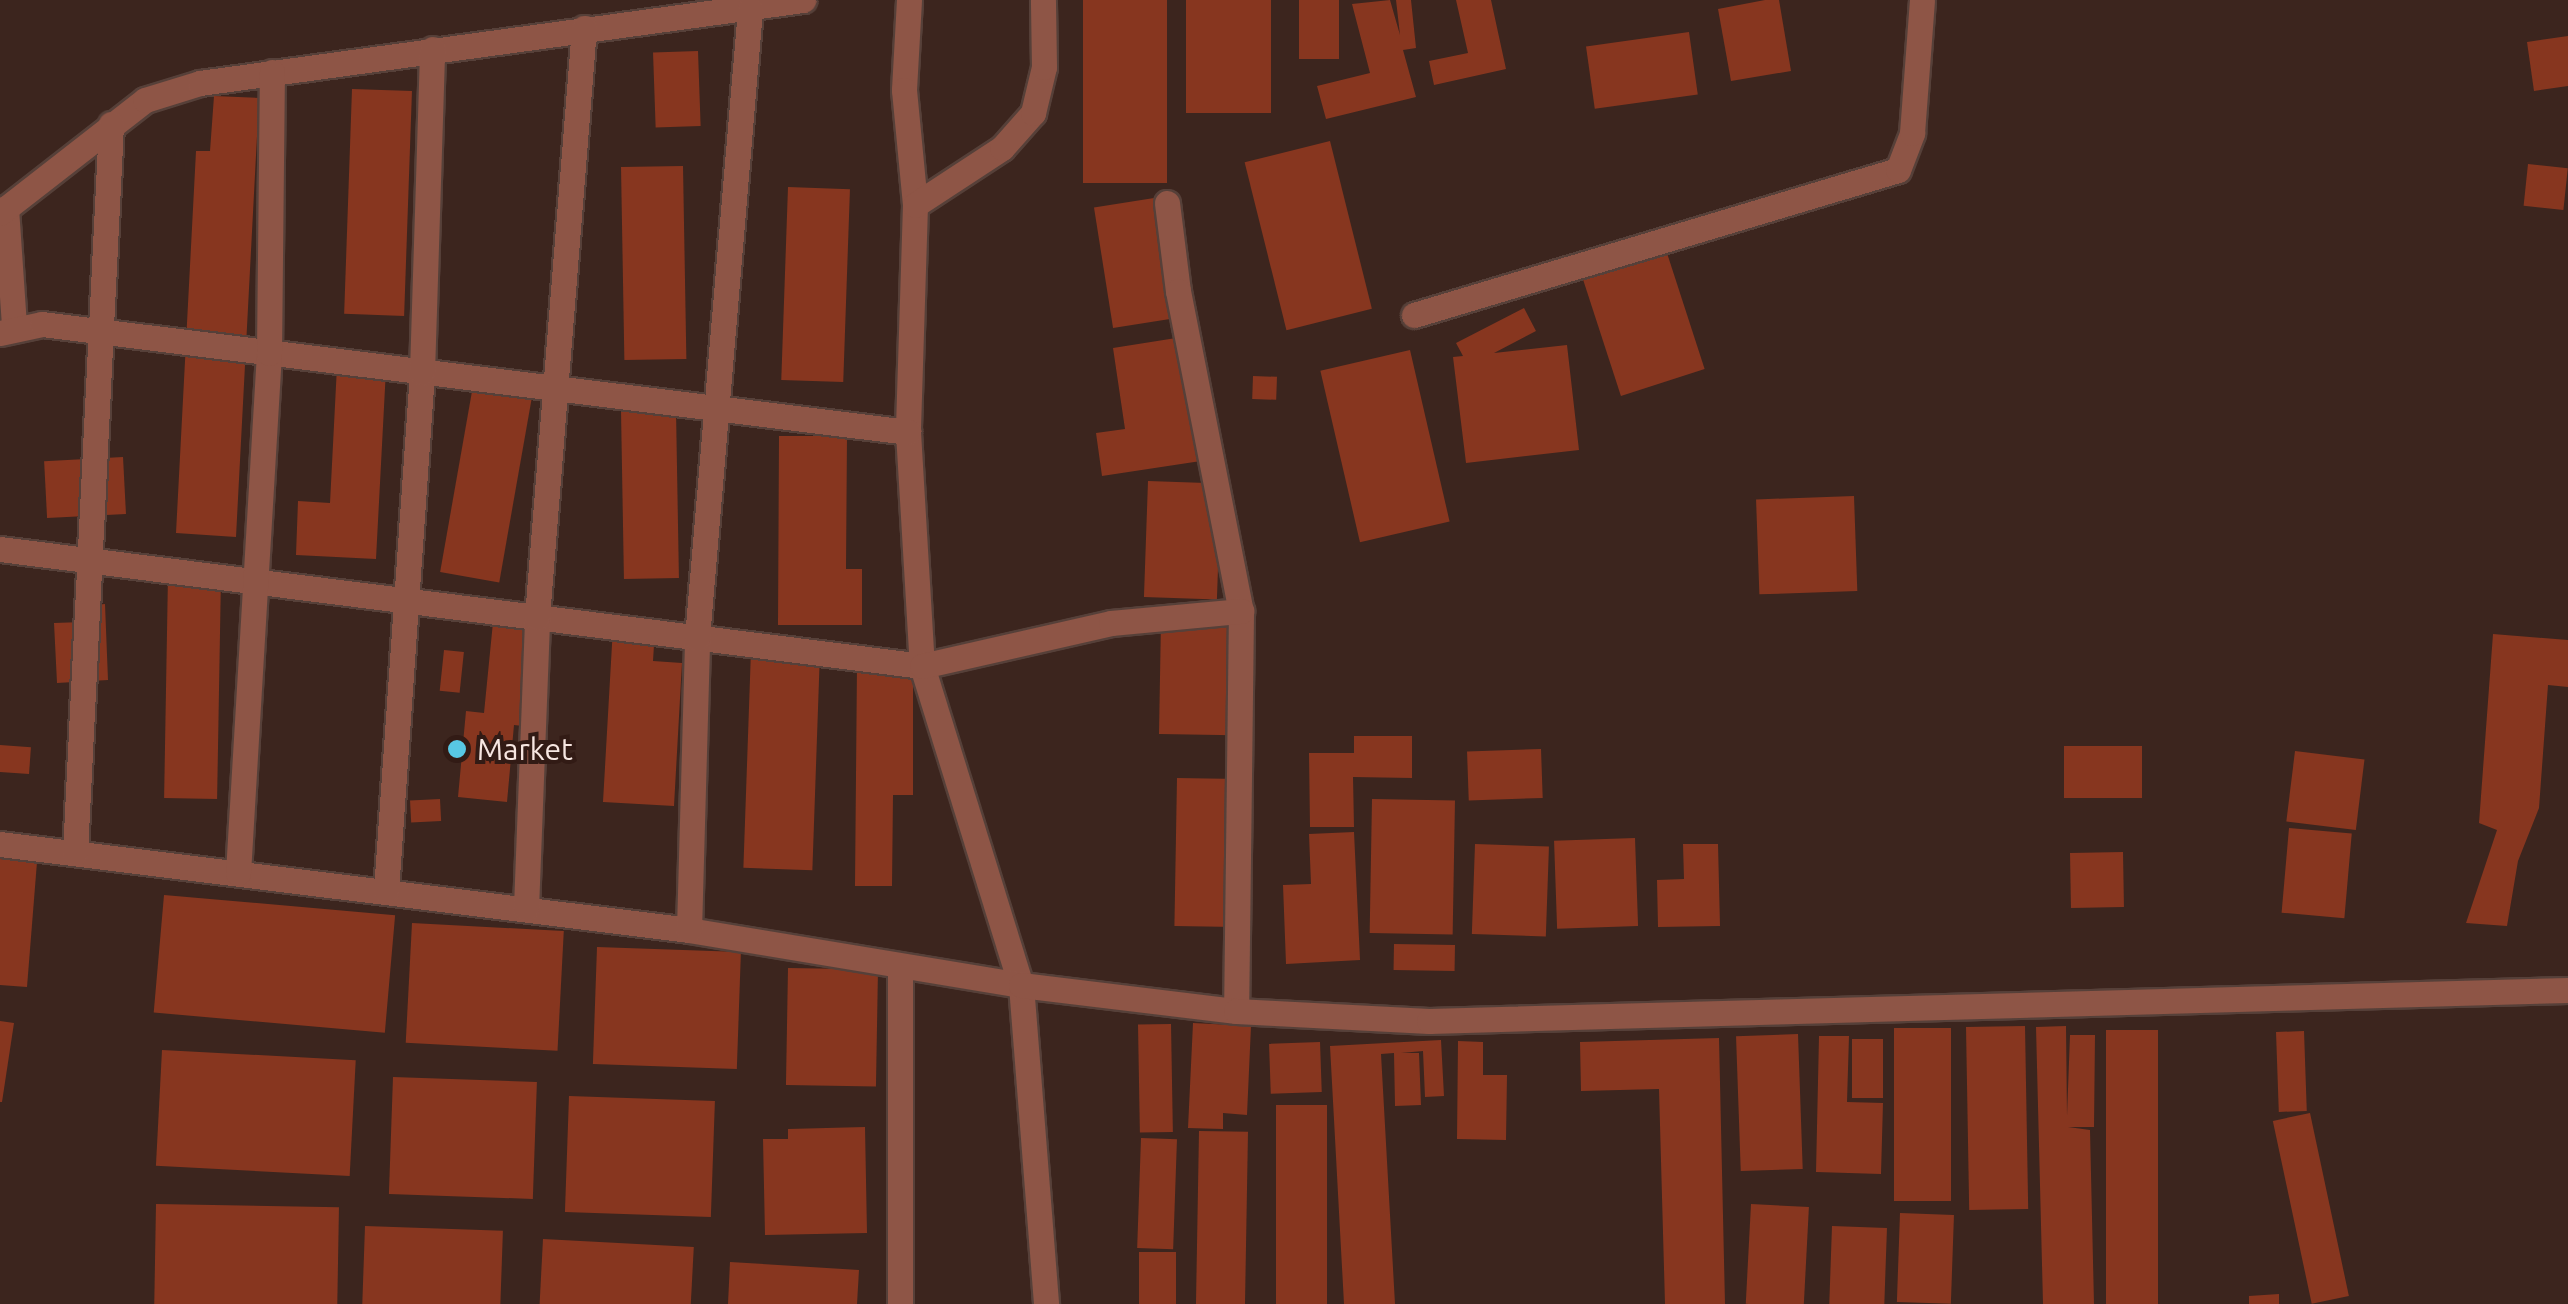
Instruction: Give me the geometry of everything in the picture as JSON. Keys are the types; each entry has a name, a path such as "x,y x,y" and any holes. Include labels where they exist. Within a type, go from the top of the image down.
{"street":[{"path":"803,0 272,72 145,100 3,211 7,330 104,332 908,432"},
{"path":"910,0 904,90 915,204 908,432 922,666 1021,986 1046,1304"},
{"path":"915,204 1002,148 1033,113 1044,67 1043,0"},
{"path":"1414,315 1898,170 1912,133 1922,0"},
{"path":"689,930 697,638 750,9"},
{"path":"526,908 537,617 584,28"},
{"path":"386,891 422,372 432,50"},
{"path":"238,873 269,353 272,72"},
{"path":"75,853 87,560 104,332 111,124"},
{"path":"1167,203 1178,291 1241,611 1236,1011"},
{"path":"0,549 922,666 1111,623 1241,611"},
{"path":"0,844 689,930 1021,986 1236,1011 1429,1022 2568,990"},
{"path":"900,966 900,1304"}],"building":[{"path":"1083,0 1167,0 1167,183 1083,183"},
{"path":"1186,0 1271,0 1271,113 1186,113"},
{"path":"1299,0 1339,0 1339,59 1299,59"},
{"path":"1390,0 1400,35 1396,0 1411,0 1416,48 1403,50 1416,97 1326,119 1317,86 1370,73 1352,4"},
{"path":"1456,0 1491,0 1506,69 1434,85 1429,61 1468,53"},
{"path":"1779,0 1791,71 1731,81 1718,9"},
{"path":"1689,32 1698,94 1595,109 1586,46"},
{"path":"2568,36 2568,86 2534,91 2527,42"},
{"path":"698,51 701,126 656,128 653,53"},
{"path":"352,89 412,91 404,316 344,314"},
{"path":"214,96 259,98 236,537 176,533 196,151 210,151"},
{"path":"1330,141 1372,309 1286,330 1245,162"},
{"path":"2528,164 2568,168 2563,210 2524,206"},
{"path":"683,166 686,359 624,360 621,167"},
{"path":"788,187 850,189 843,382 781,380"},
{"path":"1173,195 1192,315 1113,328 1094,208"},
{"path":"1666,250 1705,369 1621,396 1582,277"},
{"path":"1524,308 1536,331 1494,353 1567,345 1579,450 1466,463 1453,357 1463,356 1456,343"},
{"path":"1195,335 1214,459 1102,476 1096,433 1125,429 1113,348"},
{"path":"1410,350 1450,521 1360,542 1320,371"},
{"path":"337,366 386,369 376,559 296,555 298,501 330,503"},
{"path":"1253,376 1277,377 1276,400 1252,399"},
{"path":"474,380 533,390 499,582 440,572"},
{"path":"676,410 679,578 624,579 621,411"},
{"path":"779,436 847,436 846,569 862,569 862,625 778,625"},
{"path":"123,457 126,514 47,518 44,461"},
{"path":"1148,481 1221,484 1217,599 1144,597"},
{"path":"1854,496 1857,591 1759,594 1756,499"},
{"path":"168,575 221,576 217,799 164,798"},
{"path":"105,604 108,680 57,683 54,623 83,622 83,606"},
{"path":"494,612 542,616 532,727 514,725 507,802 458,797 466,711 484,713"},
{"path":"1161,620 1236,621 1234,735 1159,734"},
{"path":"613,627 655,629 653,661 682,663 674,806 603,802"},
{"path":"2493,634 2568,640 2568,687 2548,685 2539,808 2518,861 2507,926 2466,923 2497,830 2479,823"},
{"path":"444,650 464,652 460,693 440,691"},
{"path":"751,650 820,652 812,870 743,868"},
{"path":"857,664 913,664 913,795 893,795 892,886 855,886"},
{"path":"1354,736 1412,736 1412,778 1353,777 1354,827 1310,827 1309,753 1354,753"},
{"path":"0,745 31,747 29,774 0,772"},
{"path":"2064,746 2142,746 2142,798 2064,798"},
{"path":"1541,749 1543,798 1469,801 1467,752"},
{"path":"2295,751 2364,760 2356,830 2286,821"},
{"path":"1177,778 1254,779 1251,927 1174,926"},
{"path":"440,799 441,821 411,823 410,801"},
{"path":"1372,799 1455,800 1453,934 1370,933"},
{"path":"2289,828 2352,833 2344,918 2282,913"},
{"path":"1354,832 1360,960 1286,964 1283,885 1311,884 1309,834"},
{"path":"1635,838 1638,926 1557,929 1554,841"},
{"path":"1475,844 1549,847 1546,937 1472,934"},
{"path":"1683,844 1718,844 1720,926 1658,927 1657,880 1684,879"},
{"path":"2123,852 2124,907 2071,908 2070,853"},
{"path":"0,859 37,862 27,987 0,985"},
{"path":"164,895 395,915 385,1033 154,1013"},
{"path":"412,923 564,931 558,1051 406,1043"},
{"path":"1394,944 1455,945 1455,971 1394,970"},
{"path":"597,947 741,952 737,1069 593,1064"},
{"path":"788,968 878,970 876,1087 786,1085"},
{"path":"0,1021 14,1023 2,1102 0,1102"},
{"path":"1193,1023 1251,1026 1247,1115 1223,1113 1223,1129 1188,1128"},
{"path":"1171,1024 1173,1132 1140,1133 1138,1025"},
{"path":"2025,1026 2028,1209 1969,1210 1966,1027"},
{"path":"2066,1026 2067,1116 2070,1035 2095,1035 2094,1127 2068,1127 2090,1130 2094,1304 2043,1304 2036,1027"},
{"path":"1894,1028 1951,1028 1951,1201 1894,1201"},
{"path":"2106,1030 2158,1030 2158,1304 2106,1304"},
{"path":"2304,1031 2307,1111 2279,1112 2276,1032"},
{"path":"1798,1034 1803,1169 1741,1171 1736,1036"},
{"path":"1819,1036 1849,1036 1847,1102 1883,1103 1881,1174 1816,1172"},
{"path":"1719,1038 1725,1304 1665,1304 1659,1089 1581,1091 1580,1042"},
{"path":"1852,1039 1883,1039 1883,1098 1852,1098"},
{"path":"1441,1040 1444,1096 1425,1097 1423,1051 1401,1053 1419,1053 1421,1105 1395,1106 1394,1053 1381,1054 1395,1304 1344,1304 1330,1046"},
{"path":"1458,1041 1483,1042 1483,1075 1507,1075 1506,1140 1457,1139"},
{"path":"1320,1042 1322,1092 1271,1094 1269,1044"},
{"path":"162,1050 356,1060 350,1176 156,1166"},
{"path":"393,1077 537,1082 533,1199 389,1194"},
{"path":"569,1096 715,1101 711,1217 565,1212"},
{"path":"1276,1105 1327,1105 1327,1304 1276,1304"},
{"path":"2310,1113 2349,1296 2312,1304 2273,1121"},
{"path":"865,1127 867,1233 765,1235 763,1139 788,1139 788,1129"},
{"path":"1199,1131 1248,1132 1245,1304 1196,1304"},
{"path":"1141,1138 1177,1139 1173,1249 1137,1248"},
{"path":"156,1204 339,1207 337,1304 154,1304"},
{"path":"1751,1204 1809,1207 1804,1304 1746,1304"},
{"path":"1900,1213 1954,1215 1951,1304 1897,1302"},
{"path":"365,1226 503,1231 500,1304 362,1304"},
{"path":"1832,1226 1887,1228 1884,1304 1829,1304"},
{"path":"543,1239 694,1247 691,1304 540,1304"},
{"path":"1139,1252 1176,1252 1176,1304 1139,1304"},
{"path":"730,1262 859,1270 857,1304 728,1304"},
{"path":"2279,1294 2279,1304 2249,1304 2249,1296"}],"place":[{"name":"Market","path":"457,749"}]}
